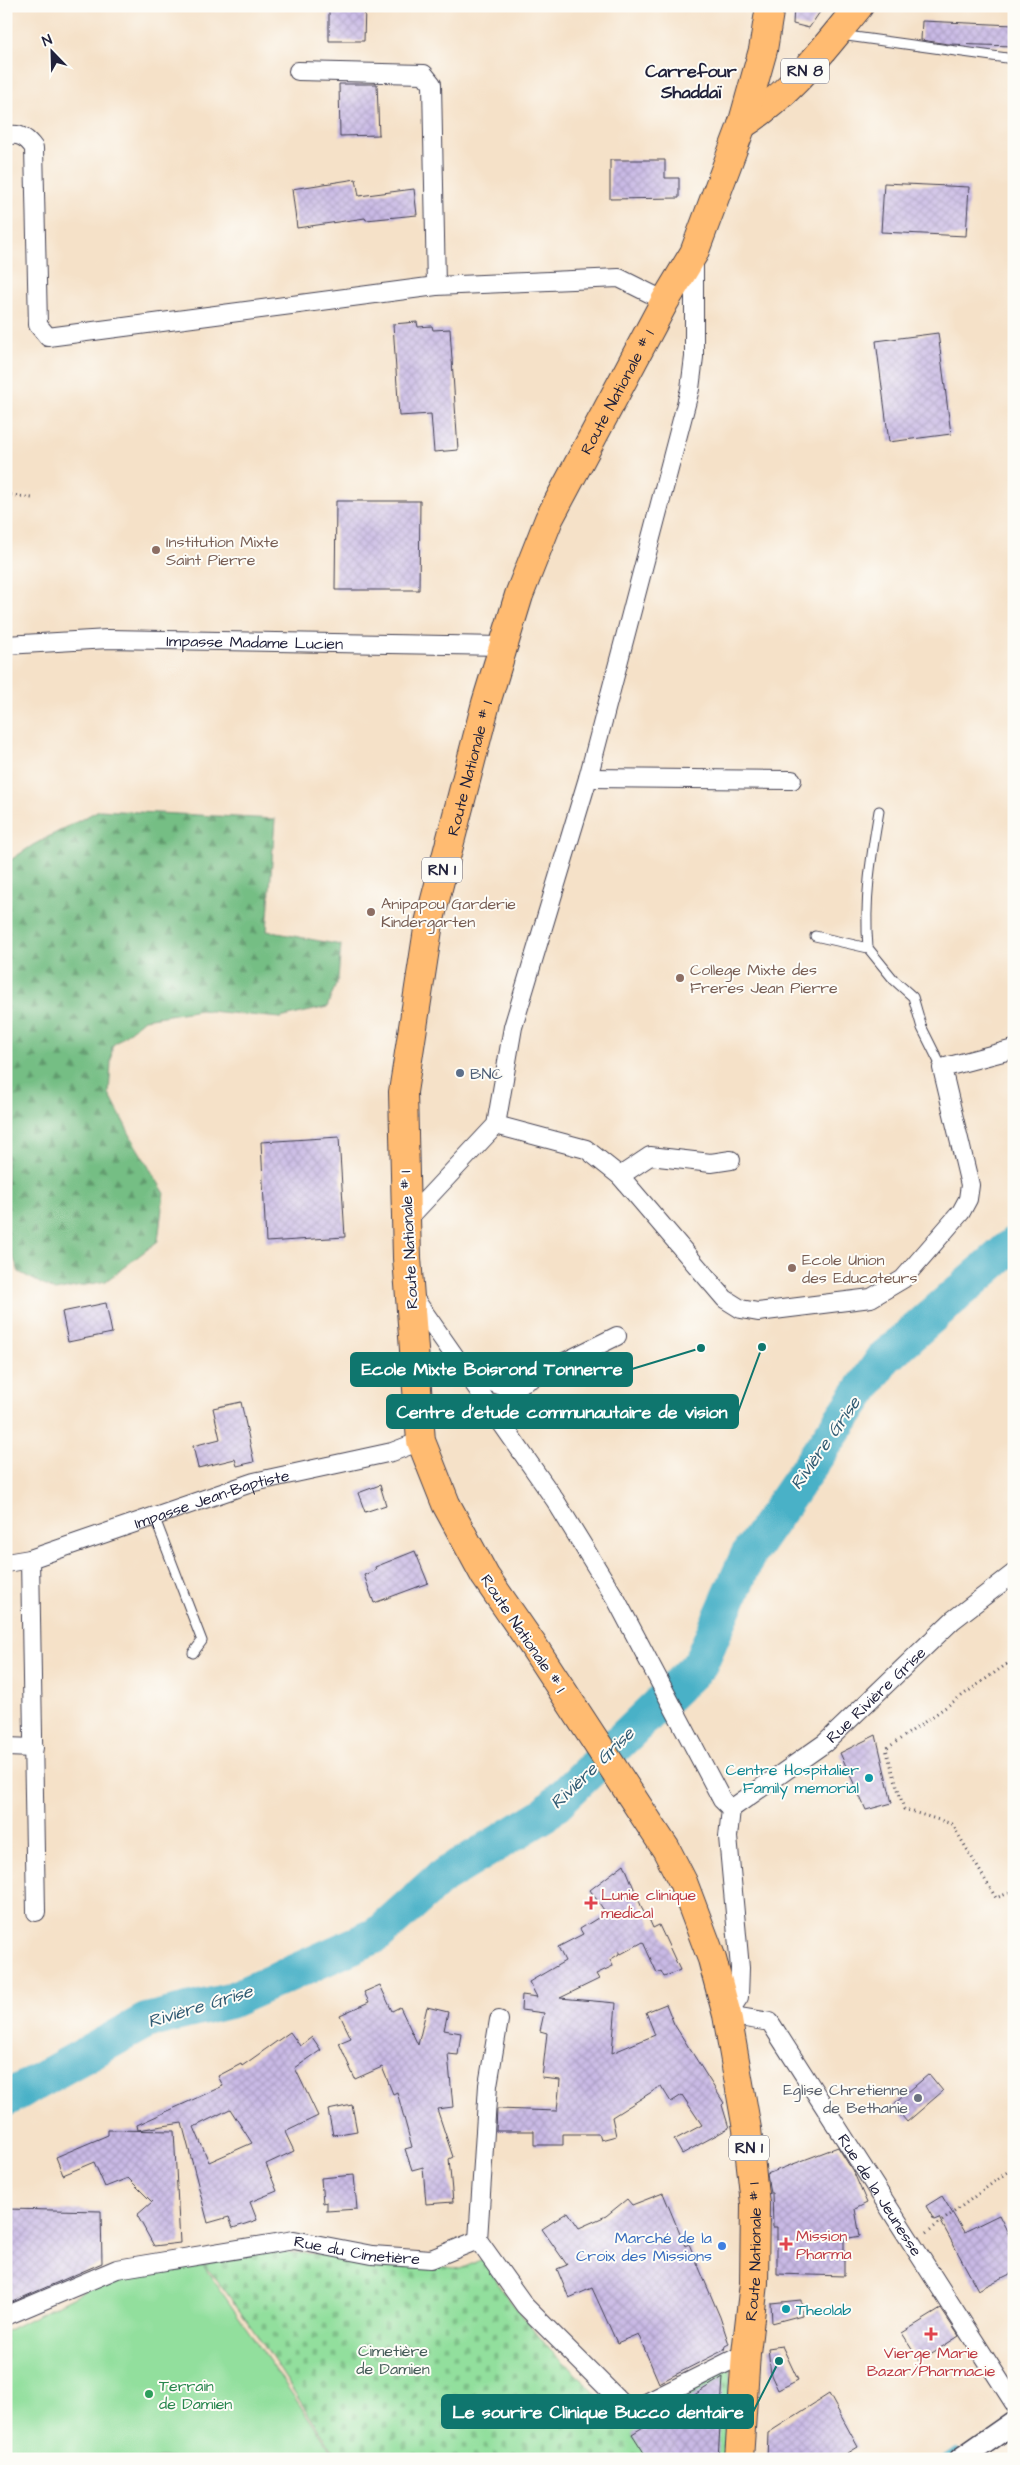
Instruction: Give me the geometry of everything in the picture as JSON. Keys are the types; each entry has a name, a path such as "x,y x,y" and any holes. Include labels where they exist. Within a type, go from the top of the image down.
{"main road":[{"name":"Route Nationale # 1","path":"738,2459 746,2353 754,2283 755,2204 747,2129 727,2015 708,1951 683,1882 666,1849 486,1576 446,1504 421,1441 406,1221 403,1092 428,923 486,703 519,596 550,519 665,301 694,253 742,125 763,50 770,6"},
{"name":"RN 8","path":"742,125 767,109 788,90 859,6"}],"street":[{"path":"298,71 424,74 429,78 432,84 436,286"},
{"path":"6,136 19,134 27,138 34,148 38,325 48,337 436,286 619,278 665,301"},
{"path":"406,1221 496,1125 513,1027 588,778 690,389 694,357 694,253"},
{"name":"Impasse Madame Lucien","path":"6,645 108,639 503,646"},
{"path":"588,778 792,780"},
{"path":"496,1125 586,1149 620,1176 725,1299 741,1309 758,1312 871,1298 903,1279 962,1212 968,1199 970,1185 942,1068 1014,1049"},
{"path":"620,1176 650,1156 711,1163 732,1160"},
{"path":"410,1290 555,1500 617,1602 727,1804 728,1837 740,1968 739,1996 727,2015"},
{"path":"465,1372 510,1389 617,1336"},
{"name":"Impasse Jean-Baptiste","path":"6,1562 30,1559 254,1482 392,1452 421,1441"},
{"path":"30,1559 36,1912"},
{"name":"Rue Rivière Grise","path":"727,1804 825,1743 953,1620 1014,1573"},
{"path":"6,1747 34,1748"},
{"name":"Rue de la Jeunesse","path":"727,2015 770,2022 1014,2403"},
{"path":"500,2020 488,2085 478,2240 525,2306 630,2411 746,2353"},
{"name":"Rue du Cimetière","path":"6,2316 116,2269 294,2240 372,2255 431,2259 478,2240"},
{"path":"961,2459 1014,2422"}],"lane":[{"path":"835,35 1014,59"},
{"path":"880,811 871,857 865,915 868,948 894,980 913,997 922,1028 942,1068"},
{"path":"815,936 868,948"},
{"path":"154,1516 202,1641 193,1653"}],"path":[{"path":"6,494 32,498"},
{"path":"1014,1657 1007,1664 886,1749 904,1809 952,1824 996,1898 1014,1891"},
{"path":"1007,1664 1014,1677"},
{"path":"911,2243 1014,2168"}],"green space":[{"path":"99,810 275,819 267,931 341,945 338,979 327,1007 280,1018 200,1010 144,1019 112,1046 109,1094 136,1146 164,1192 158,1241 106,1281 55,1291 19,1272 7,1241 6,863 33,845"},
{"name":"Cimetière de Damien","path":"274,2252 321,2254 421,2263 460,2269 484,2259 504,2293 550,2350 619,2414 637,2419 731,2363 727,2459 339,2459 250,2325 218,2281 196,2259"},
{"name":"Terrain de Damien","path":"188,2263 199,2264 205,2268 337,2459 8,2459 6,2331 116,2275"}],"building":[{"path":"329,6 365,6 364,41 329,41"},
{"path":"794,6 824,6 809,28 793,24"},
{"path":"922,21 1014,25 1014,46 948,44 921,40"},
{"path":"339,84 377,84 379,135 340,136"},
{"path":"610,160 665,160 665,178 679,178 679,198 610,199"},
{"path":"356,179 359,196 414,189 417,215 366,220 365,218 297,228 292,189"},
{"path":"884,183 969,187 966,236 881,232"},
{"path":"417,322 418,327 432,326 433,330 450,329 458,450 434,452 431,414 399,416 393,324"},
{"path":"938,333 951,434 889,442 876,341"},
{"path":"336,501 420,501 419,590 335,590"},
{"path":"339,1137 345,1237 266,1242 261,1142"},
{"path":"106,1303 112,1333 68,1342 62,1312"},
{"path":"241,1402 254,1462 237,1466 235,1459 198,1468 193,1446 220,1439 213,1408"},
{"path":"380,1485 386,1505 365,1512 358,1493"},
{"path":"415,1551 428,1583 374,1603 364,1575 376,1570 375,1567"},
{"name":"Centre Hospitalier Family memorial","path":"876,1735 892,1803 866,1810 840,1753"},
{"path":"624,1864 644,1913 646,1912 653,1928 659,1925 680,1970 664,1977 661,1971 657,1973 643,1942 621,1954 619,1951 619,1954 610,1960 613,1966 596,1974 599,1979 560,1998 616,2003 612,2053 655,2035 646,2012 666,2004 674,2024 724,2103 722,2105 729,2128 682,2154 674,2140 702,2125 682,2095 671,2102 661,2086 612,2117 616,2136 601,2140 599,2134 563,2134 563,2145 534,2145 534,2131 496,2131 497,2109 557,2111 560,2080 542,2078 547,2033 540,2031 544,2013 521,2010 522,1995 537,1997 529,1982 565,1961 558,1947 583,1934 580,1929 606,1913 590,1890"},
{"path":"380,1985 392,2011 400,2007 418,2045 427,2007 448,2012 444,2030 461,2033 458,2055 448,2054 453,2107 437,2109 453,2157 449,2159 453,2202 426,2204 423,2167 412,2170 405,2149 412,2147 397,2092 393,2094 382,2067 355,2079 339,2043 351,2038 340,2015 369,2002 364,1992"},
{"path":"290,2032 300,2046 312,2037 321,2050 295,2068 318,2116 285,2132 294,2151 266,2164 277,2191 250,2202 257,2220 233,2228 229,2217 208,2223 182,2123 138,2130 137,2125 223,2086 218,2076 241,2064 242,2066","holes":["230,2109 252,2143 209,2162 194,2127"]},
{"name":"Eglise Chretienne de Bethanie","path":"929,2074 943,2091 907,2122 893,2105"},
{"path":"352,2105 357,2131 333,2135 328,2110"},
{"path":"108,2130 174,2131 180,2243 154,2246 137,2215 152,2202 128,2178 105,2187 94,2162 63,2175 56,2157 108,2135"},
{"path":"838,2147 854,2173 867,2203 855,2209 860,2236 844,2239 844,2276 777,2274 777,2227 773,2227 772,2193 770,2193 767,2174"},
{"path":"354,2175 357,2209 327,2211 327,2202 323,2203 321,2178"},
{"path":"663,2193 685,2246 689,2244 720,2317 729,2344 725,2346 724,2350 659,2383 638,2334 617,2343 592,2288 569,2298 557,2269 567,2265 542,2229 568,2212 579,2228 606,2216 627,2199 632,2205"},
{"path":"942,2196 964,2232 999,2215 1014,2245 1014,2272 978,2290 939,2218 934,2220 926,2206"},
{"path":"6,2209 101,2211 102,2263 10,2303 6,2295 9,2237 6,2237"},
{"name":"Theolab","path":"801,2300 802,2315 772,2323 771,2303"},
{"name":"Vierge Marie Bazar/Pharmacie","path":"941,2309 959,2336 920,2361 902,2333"},
{"path":"782,2346 798,2380 778,2390 771,2375 768,2348"},
{"path":"723,2377 718,2459 648,2459 632,2434"},
{"path":"829,2394 858,2447 838,2459 767,2459 768,2433"}],"waterway":[{"name":"Rivière Grise","path":"6,2099 146,2021 229,2001 377,1935 439,1879 544,1815 700,1664 748,1555 884,1358 1014,1244"},
{"path":"944,2459 957,2450"}],"place":[{"name":"Institution Mixte Saint Pierre","path":"156,550"},
{"name":"Anipapou Garderie Kindergarten","path":"371,912"},
{"name":"College Mixte des Freres Jean Pierre","path":"680,978"},
{"name":"BNC","path":"460,1073"},
{"name":"Ecole Union des Educateurs","path":"792,1268"},
{"name":"Centre d'etude communautaire de vision","path":"762,1347"},
{"name":"Ecole Mixte Boisrond Tonnerre","path":"701,1348"},
{"name":"Centre Hospitalier Family memorial","path":"869,1778"},
{"name":"Lunie clinique medical","path":"591,1903"},
{"name":"Eglise Chretienne de Bethanie","path":"918,2098"},
{"name":"Mission Pharma","path":"786,2244"},
{"name":"Marché de la Croix des Missions","path":"722,2246"},
{"name":"Theolab","path":"786,2309"},
{"name":"Vierge Marie Bazar/Pharmacie","path":"931,2334"},
{"name":"Le sourire Clinique Bucco dentaire","path":"779,2361"},
{"name":"Terrain de Damien","path":"149,2394"}],"district":[{"name":"Carrefour Shaddaï","path":"691,81"}]}
